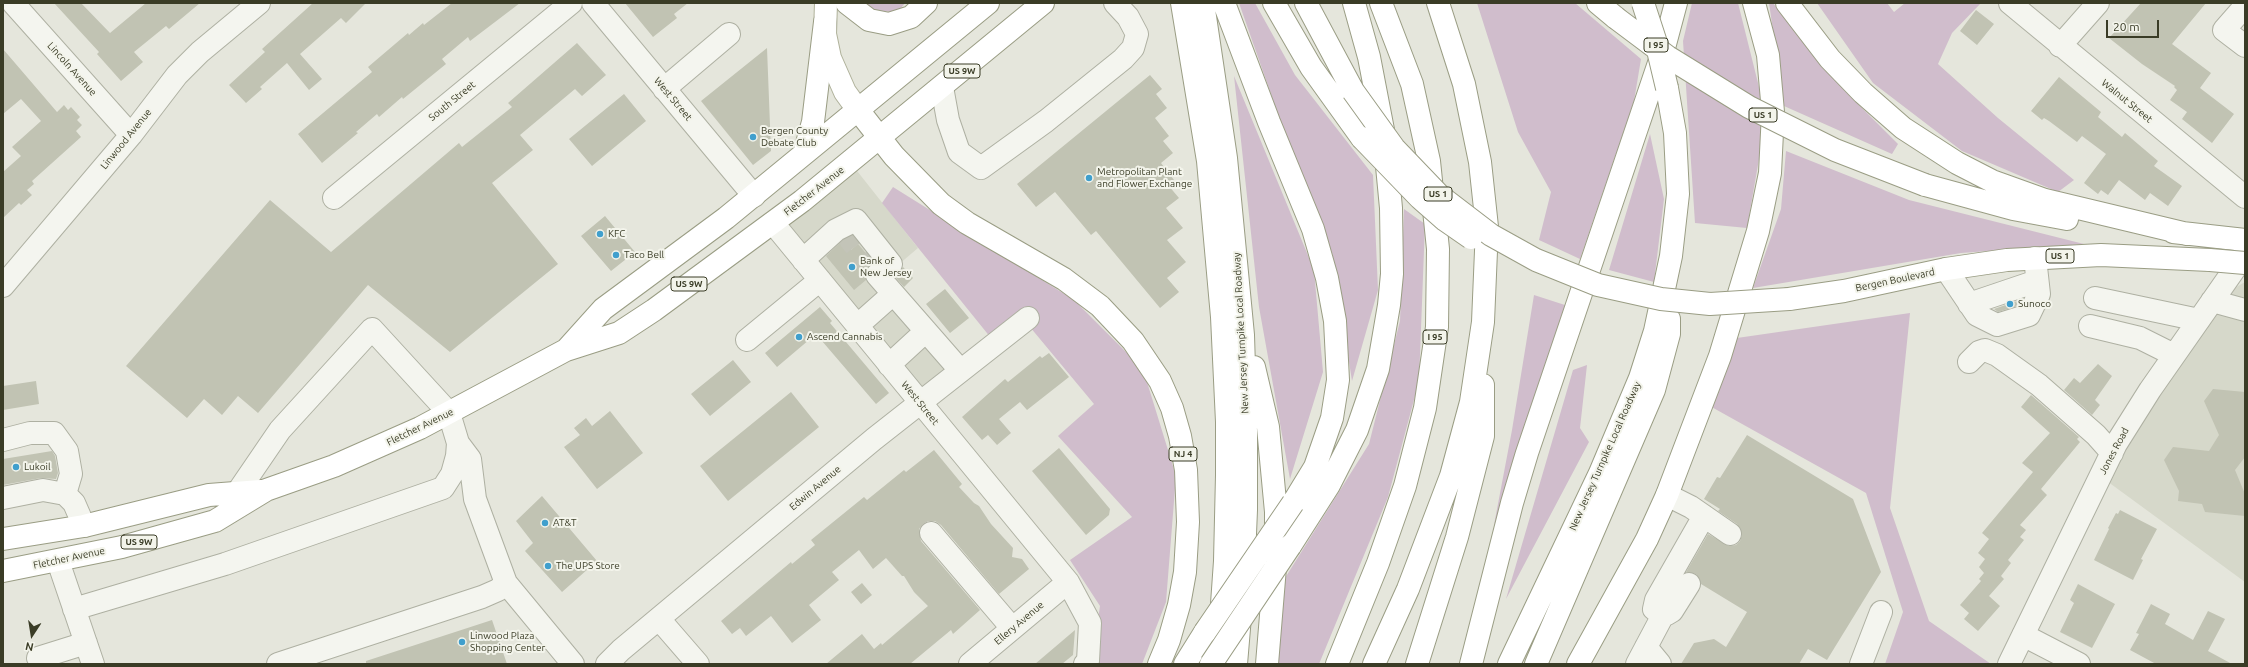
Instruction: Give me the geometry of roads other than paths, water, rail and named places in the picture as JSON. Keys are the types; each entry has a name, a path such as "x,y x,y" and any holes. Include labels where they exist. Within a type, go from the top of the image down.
{"main road":[{"path":"847,3 869,20 889,24 911,17 926,3"},
{"name":"Fletcher Avenue","path":"566,350 603,309 685,250 754,196 988,3"},
{"name":"Fletcher Avenue","path":"3,571 122,547 215,521 266,490 363,454 449,413 566,350 619,332 654,310 773,223 880,138 1043,3"},
{"path":"1182,3 1208,161 1222,317 1227,415 1227,475 1225,561 1217,664"},
{"name":"New Jersey Turnpike Local Roadway","path":"1203,3 1225,150 1242,311 1246,392 1246,494 1244,581 1236,664"},
{"path":"1185,664 1205,632 1293,503 1317,461 1332,418 1337,392 1338,360 1335,321 1327,278 1313,229 1269,122 1224,3"},
{"path":"1274,3 1301,52 1337,106 1372,150 1407,186 1445,220 1472,239 1503,254 1550,267"},
{"name":"US 1","path":"1306,3 1353,91 1394,148 1440,196 1492,235 1550,267"},
{"path":"1211,664 1329,485 1357,430 1378,369 1390,304 1392,274 1391,208 1384,135 1369,57 1354,3"},
{"name":"I 95","path":"1337,664 1378,563 1405,486 1426,408 1436,327 1438,249 1429,161 1417,102 1408,70 1382,3"},
{"path":"1417,664 1457,537 1483,436 1483,322 1487,234 1480,162 1464,84 1438,3"},
{"name":"US 1","path":"1598,3 1668,57 1749,107 1835,150 1925,185 1981,201 2046,216 2235,240"},
{"name":"New Jersey Turnpike Local Roadway","path":"1508,664 1600,473 1630,404 1654,331 1671,256 1678,181 1675,133 1667,88 1657,46 1643,3"},
{"path":"1471,664 1510,510 1527,453 1664,48 1676,3"},
{"path":"1584,659 1647,539 1667,495 1720,356 1746,276 1767,192 1772,153 1773,93 1764,36 1754,3"},
{"path":"1787,3 1830,59 1863,93 1903,128 1952,160 1992,181 2044,200 2188,234"},
{"path":"825,13 827,46 833,69 845,92 858,110"},
{"path":"804,154 814,118 825,13"},
{"name":"NJ 4","path":"858,110 880,138 929,194 953,213 1064,279 1100,306 1133,341 1163,388 1174,415 1183,453 1188,522 1185,572 1179,605 1170,640 1159,664"},
{"name":"Bergen Boulevard","path":"1550,267 1614,289 1677,301 1727,304 1789,300 1844,291 1980,263 2035,258 2134,255 2245,263"},
{"path":"1536,664 1654,390 1669,334 1671,256"},
{"path":"1242,311 1268,427 1276,512 1273,601 1266,664"},
{"path":"1374,664 1408,589 1451,476 1471,402 1483,322"},
{"name":"Fletcher Avenue","path":"3,539 84,526 209,495 266,490"}],"street":[{"name":"Lincoln Avenue","path":"13,3 131,135"},
{"name":"Linwood Avenue","path":"3,286 131,135 188,63 259,3"},
{"name":"South Street","path":"334,198 571,3"},
{"name":"West Street","path":"593,3 754,196"},
{"path":"942,87 948,120 959,152 981,168 1046,121 1123,59 1133,48 1137,34 1128,17 1115,3"},
{"name":"Walnut Street","path":"2010,3 2060,46 2245,197"},
{"path":"2060,46 2098,3"},
{"path":"2245,6 2224,30 2245,57"},
{"path":"664,89 729,34"},
{"path":"803,260 836,230 856,220 891,264 877,275 960,370"},
{"name":"West Street","path":"773,223 1068,582 1090,624 1088,661 1085,664"},
{"name":"Jones Road","path":"2009,664 2112,453 2150,390 2245,254"},
{"path":"1946,269 1976,315 1998,325 2029,315 2039,294 2035,258"},
{"path":"747,340 820,280"},
{"path":"1969,304 2037,281"},
{"path":"857,326 893,294"},
{"path":"2095,298 2199,320"},
{"path":"2212,301 2245,310"},
{"name":"Edwin Avenue","path":"607,664 658,619 960,370 1028,318"},
{"path":"2090,326 2140,338 2174,355"},
{"path":"237,493 280,430 372,329 449,413 458,443 470,458 475,499 506,583 573,664"},
{"path":"889,366 926,331"},
{"path":"1970,362 1979,352 1985,350 1997,355 2039,385 2096,435 2112,453"},
{"path":"3,440 30,433 54,433 67,451 71,474 65,494"},
{"path":"443,488 455,466 458,443"},
{"path":"74,609 173,580 253,554 443,488 475,499"},
{"path":"3,498 43,490 65,494 74,503 84,526"},
{"path":"1667,495 1704,516 1730,534"},
{"path":"1663,615 1654,609 1656,600 1704,516"},
{"path":"931,533 1012,628"},
{"path":"58,561 93,664"},
{"name":"Ellery Avenue","path":"970,664 1068,582"},
{"path":"278,664 482,597 498,590 506,583"},
{"path":"1660,664 1642,656 1663,615 1672,610 1689,584"},
{"path":"1861,664 1881,612"},
{"path":"658,619 698,664"},
{"path":"2023,635 2079,664"},
{"path":"38,658 86,643"}],"tunnel":[{"path":"842,229 877,275"}],"place":[{"name":"Bergen County Debate Club","path":"753,137"},
{"name":"Metropolitan Plant and Flower Exchange","path":"1089,178"},
{"name":"KFC","path":"600,234"},
{"name":"Taco Bell","path":"616,255"},
{"name":"Bank of New Jersey","path":"852,267"},
{"name":"Sunoco","path":"2010,304"},
{"name":"Ascend Cannabis","path":"799,337"},
{"name":"Lukoil","path":"16,467"},
{"name":"AT&T","path":"545,523"},
{"name":"The UPS Store","path":"548,566"},
{"name":"Linwood Plaza Shopping Center","path":"462,642"}]}
